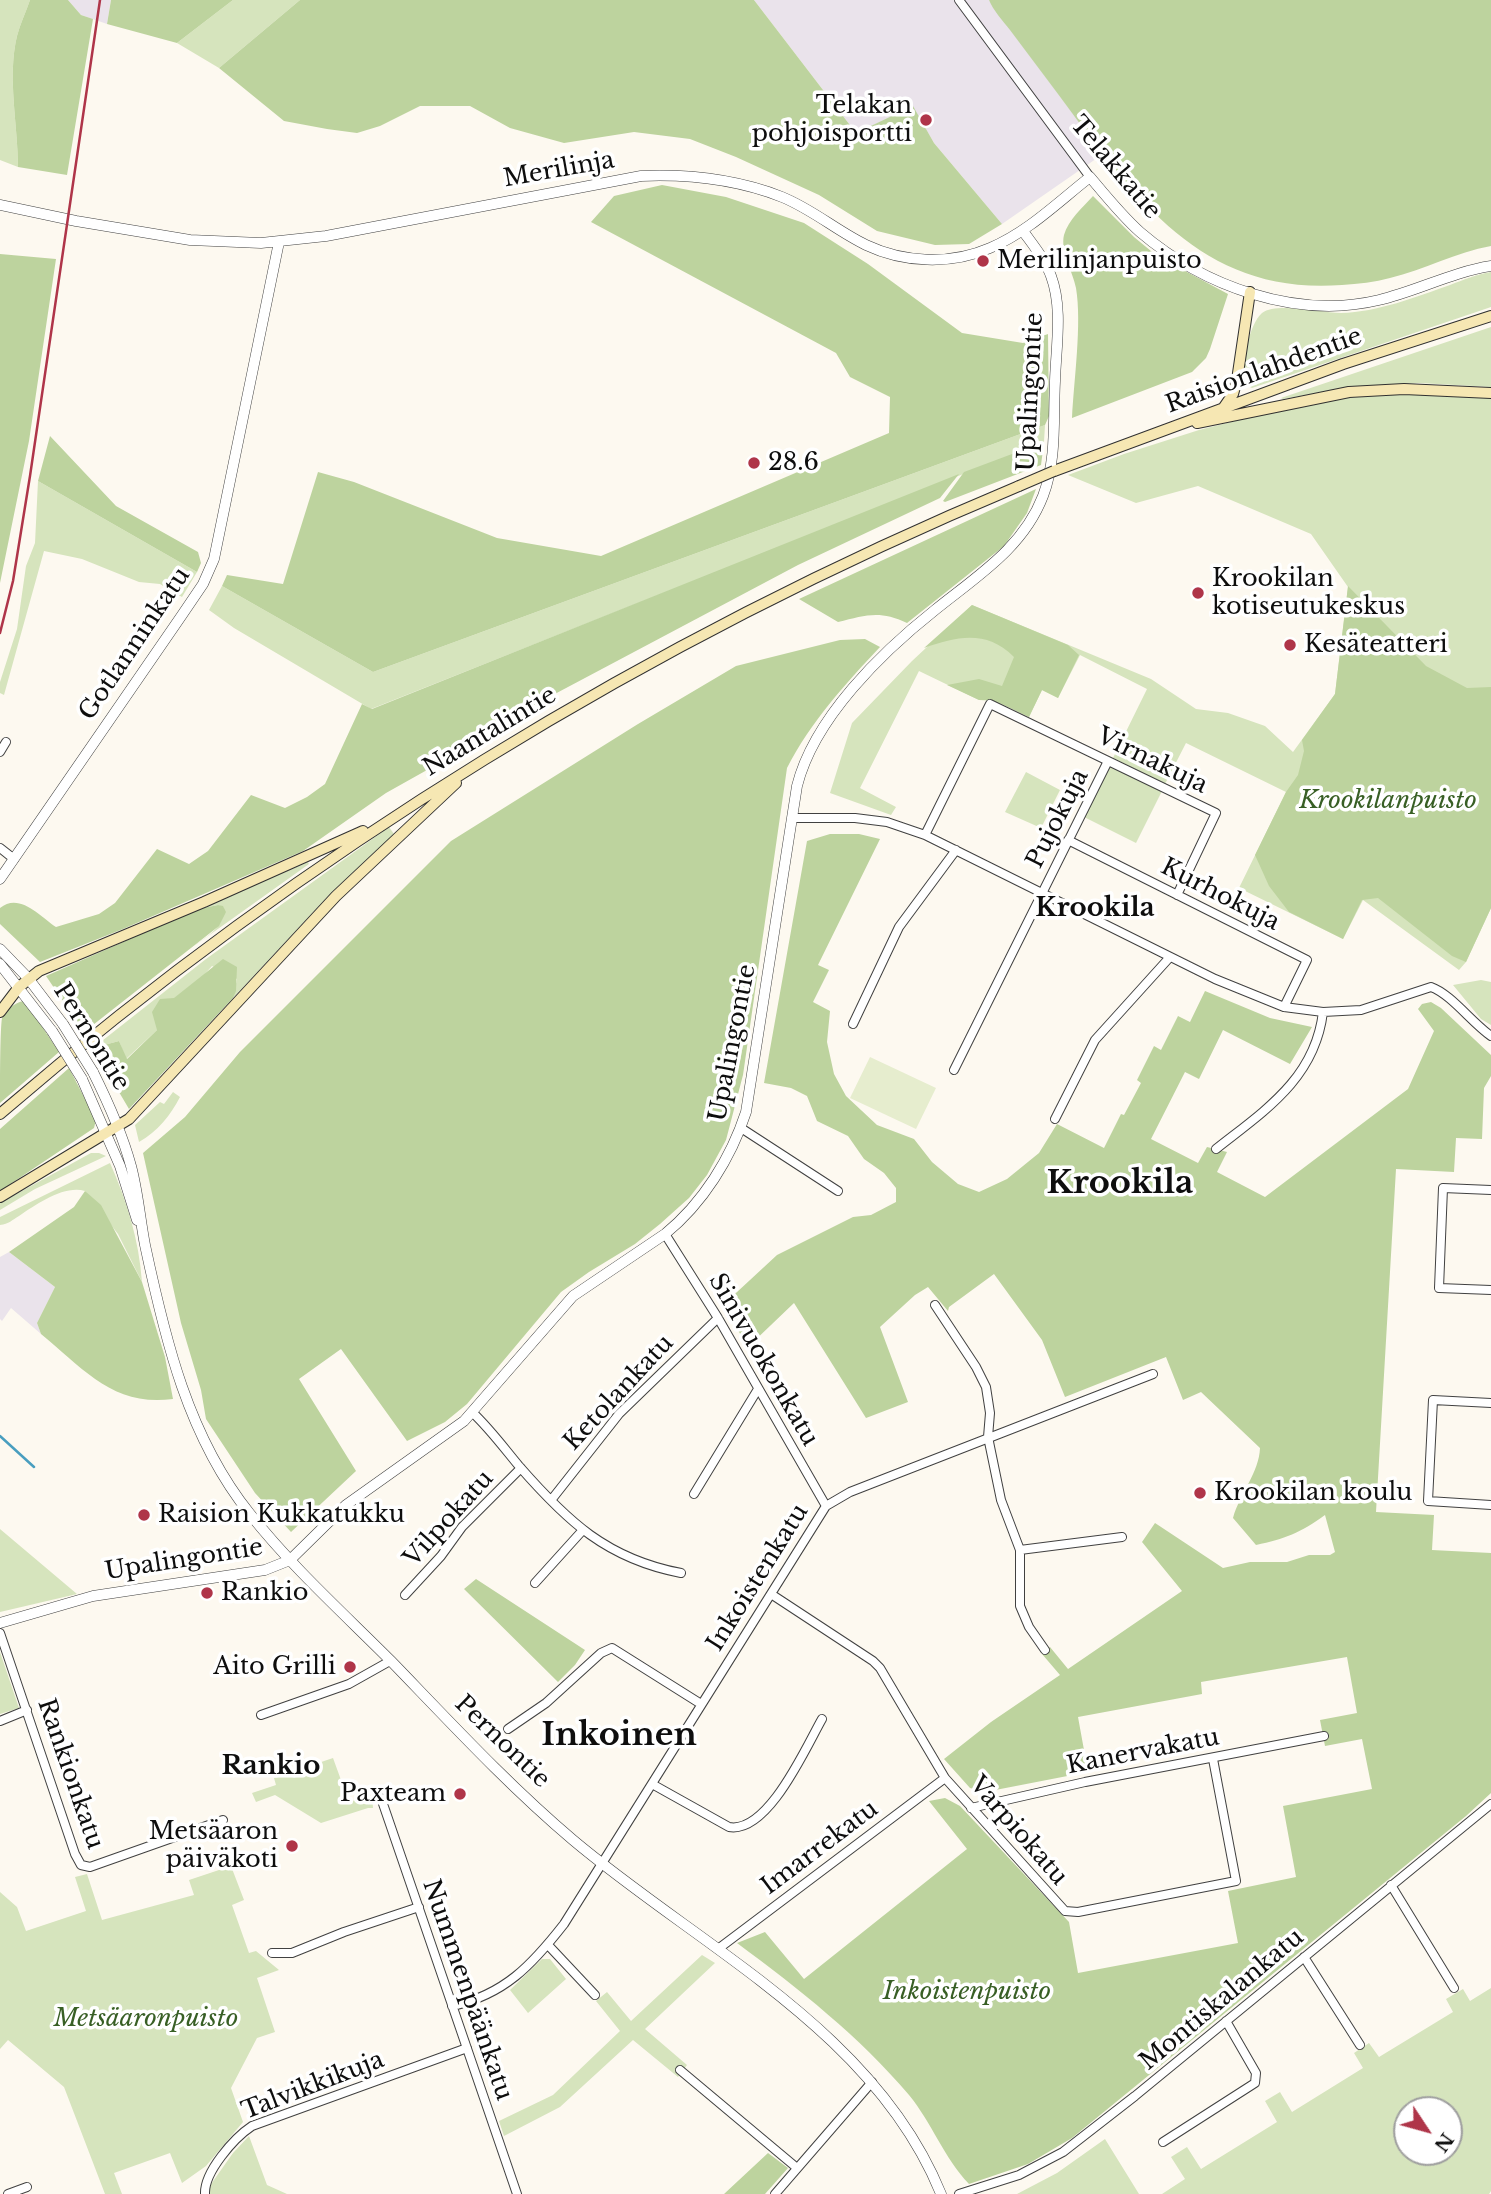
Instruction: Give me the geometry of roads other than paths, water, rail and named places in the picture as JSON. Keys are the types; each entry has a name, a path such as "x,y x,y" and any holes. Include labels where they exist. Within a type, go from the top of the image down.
{"main road":[{"path":"1224,407 1233,394 1237,380 1250,292"},
{"name":"Raisionlahdentie","path":"1054,471 1343,364 1491,316"},
{"path":"1150,434 1286,403 1349,392 1404,389 1491,393"},
{"name":"Naantalintie","path":"0,1114 55,1067 244,919 388,820 475,765 579,702 726,621 920,527 1054,471"},
{"path":"0,1197 130,1119 365,866 475,765"},
{"path":"1,1005 28,978 39,971 204,902 388,820"}],"street":[{"name":"Telakkatie","path":"959,0 1090,177 1139,231 1187,265 1233,288 1293,303 1329,306 1394,296 1491,266"},
{"name":"Merilinja","path":"0,205 76,221 199,241 278,242 326,236 566,188 641,176 666,175 719,179 764,190 792,202 864,244 908,258 940,259 967,256 989,249 1023,231 1090,177"},
{"name":"Upalingontie","path":"0,1623 93,1596 265,1570 290,1560 346,1506 444,1437 473,1413 573,1296 665,1234 679,1223 703,1195 741,1128 752,1082 802,766 815,740 840,704 905,635 1009,550 1026,530 1047,485 1054,444 1056,299 1051,274 1023,231"},
{"name":"Gotlanninkatu","path":"0,879 196,594 215,559 278,242"},
{"name":"Virnakuja","path":"925,835 990,704 1216,813 1177,895"},
{"path":"0,752 6,742"},
{"name":"Pujokuja","path":"954,1070 1108,761"},
{"path":"793,818 855,818 887,822 925,835 1215,979 1284,1007 1323,1012 1361,1010 1425,988 1436,989 1491,1037"},
{"name":"Kurhokuja","path":"1068,840 1307,960 1284,1007"},
{"path":"0,848 14,859"},
{"path":"853,1024 899,927 956,849"},
{"name":"Pernontie","path":"0,949 28,978 63,1024 93,1072 118,1126 140,1202 144,1240"},
{"path":"1055,1119 1095,1040 1170,957"},
{"name":"Pernontie","path":"0,964 52,1031 82,1079 120,1166 144,1240 181,1385 201,1434 234,1493 290,1560 485,1758 558,1827 796,2011 872,2082 909,2130 941,2194"},
{"path":"1216,1149 1272,1104 1296,1080 1317,1036 1323,1012"},
{"path":"741,1128 838,1191"},
{"path":"1491,1190 1443,1188 1439,1288 1491,1290"},
{"name":"Sinivuokonkatu","path":"665,1234 718,1318 826,1506"},
{"path":"935,1305 986,1387 990,1413 988,1437 1001,1500 1020,1550 1020,1606 1029,1627 1045,1650"},
{"name":"Ketolankatu","path":"552,1499 619,1414 718,1318"},
{"name":"Inkoistenkatu","path":"452,2006 484,1997 501,1988 517,1977 548,1945 603,1864 826,1506 850,1492 1153,1374"},
{"path":"694,1494 758,1389"},
{"path":"1491,1403 1433,1400 1428,1501 1491,1505"},
{"path":"473,1413 582,1531 641,1564 681,1573"},
{"name":"Vilpokatu","path":"405,1595 441,1556 462,1527 521,1468"},
{"path":"535,1583 582,1531"},
{"path":"1020,1550 1122,1537"},
{"name":"Varpiokatu","path":"771,1594 880,1668 945,1778 1061,1909 1072,1913 1236,1881 1213,1759"},
{"name":"Rankionkatu","path":"0,1633 81,1865 90,1867 223,1820"},
{"path":"508,1729 546,1703 601,1653 611,1648 701,1704"},
{"path":"261,1714 349,1684 390,1661"},
{"path":"0,1721 27,1710"},
{"path":"652,1784 729,1827 742,1827 760,1816 777,1797 821,1719"},
{"name":"Kanervakatu","path":"971,1808 1086,1782 1324,1736"},
{"name":"Imarrekatu","path":"718,1949 945,1778"},
{"name":"Nummenpäänkatu","path":"381,1798 517,2194"},
{"name":"Montiskalankatu","path":"959,2194 1019,2175 1063,2152 1491,1804"},
{"path":"1391,1885 1454,1987"},
{"path":"272,1952 292,1953 419,1907"},
{"path":"548,1945 596,1996"},
{"path":"1304,1957 1360,2045"},
{"path":"1163,2142 1255,2083 1256,2073 1226,2021"},
{"name":"Talvikkikuja","path":"205,2194 208,2179 215,2168 233,2142 252,2126 467,2048"},
{"path":"680,2070 797,2168"},
{"path":"775,2194 872,2082"},
{"path":"8,2194 27,2187"}],"waterway":[{"path":"0,1436 34,1467"}],"railway":[{"path":"0,633 13,581 30,476 100,0"}],"place":[{"name":"Telakan pohjoisportti","path":"926,120"},
{"name":"Merilinjanpuisto","path":"983,261"},
{"name":"28.6","path":"754,463"},
{"name":"Krookilan kotiseutukeskus","path":"1198,593"},
{"name":"Kesäteatteri","path":"1290,645"},
{"name":"Krookilan koulu","path":"1200,1493"},
{"name":"Raision Kukkatukku","path":"144,1515"},
{"name":"Rankio","path":"207,1593"},
{"name":"Aito Grilli","path":"350,1667"},
{"name":"Paxteam","path":"460,1794"},
{"name":"Metsäaron päiväkoti","path":"292,1846"}],"district":[{"name":"Krookila","path":"1095,909"},
{"name":"Krookila","path":"1120,1184"},
{"name":"Inkoinen","path":"619,1736"},
{"name":"Rankio","path":"271,1767"}],"park label":[{"name":"Krookilanpuisto","path":"1388,801"},
{"name":"Inkoistenpuisto","path":"967,1992"},
{"name":"Metsäaronpuisto","path":"146,2019"}]}
